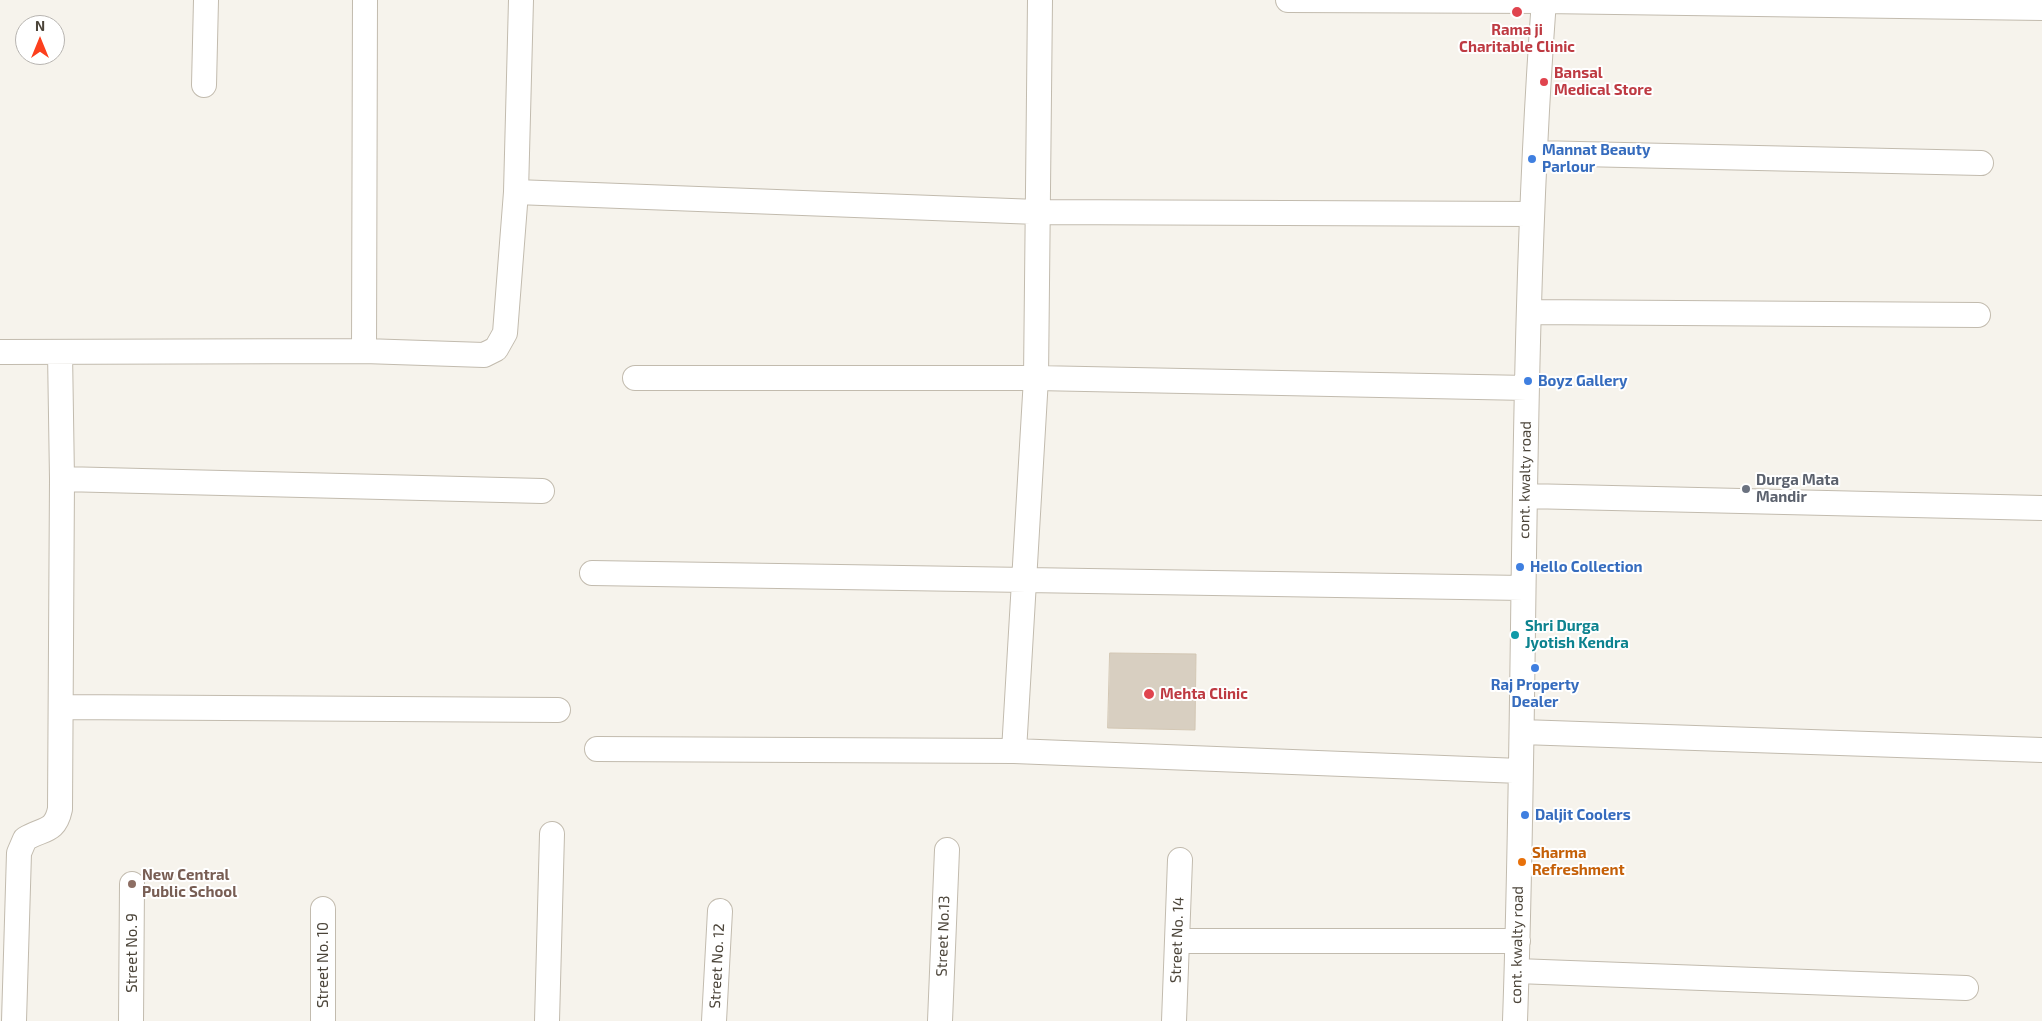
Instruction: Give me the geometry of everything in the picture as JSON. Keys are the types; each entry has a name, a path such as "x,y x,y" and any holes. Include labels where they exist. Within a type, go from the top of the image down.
{"street":[{"path":"204,85 206,0"},
{"path":"364,351 365,0"},
{"path":"0,352 364,351 484,355 496,349 505,333 516,192 521,0"},
{"path":"1014,751 1036,378 1040,0"},
{"path":"1288,0 2011,4 2042,8"},
{"name":"cont. kwalty road","path":"1516,1021 1529,312 1539,56 1544,0"},
{"path":"1535,153 1981,163"},
{"path":"516,192 1037,212 1532,214"},
{"path":"1529,312 1978,315"},
{"path":"14,1021 19,853 25,839 49,829 58,818 60,809 62,479 60,352"},
{"path":"635,378 1036,378 1527,388"},
{"path":"62,479 542,491"},
{"path":"1526,496 2042,508"},
{"path":"592,573 1523,588"},
{"path":"61,707 558,710"},
{"path":"1522,732 2042,750"},
{"path":"597,748 1014,751 1520,771"},
{"path":"546,1021 552,834"},
{"name":"Street No.13","path":"940,1021 947,850"},
{"name":"Street No. 14","path":"1174,1021 1180,860"},
{"name":"Street No. 9","path":"132,884 132,1021"},
{"name":"Street No. 10","path":"323,909 323,1021"},
{"name":"Street No. 12","path":"714,1021 720,911"},
{"path":"1177,941 1518,941"},
{"path":"1517,971 1966,988"}],"building":[{"path":"1110,653 1196,654 1195,730 1108,728"}],"place":[{"name":"Rama ji Charitable Clinic","path":"1517,12"},
{"name":"Bansal Medical Store","path":"1544,82"},
{"name":"Mannat Beauty Parlour","path":"1532,159"},
{"name":"Boyz Gallery","path":"1528,381"},
{"name":"Durga Mata Mandir","path":"1746,489"},
{"name":"Hello Collection","path":"1520,567"},
{"name":"Shri Durga Jyotish Kendra","path":"1515,635"},
{"name":"Raj Property Dealer","path":"1535,668"},
{"name":"Mehta Clinic","path":"1149,694"},
{"name":"Daljit Coolers","path":"1525,815"},
{"name":"Sharma Refreshment","path":"1522,862"},
{"name":"New Central Public School","path":"132,884"}]}
